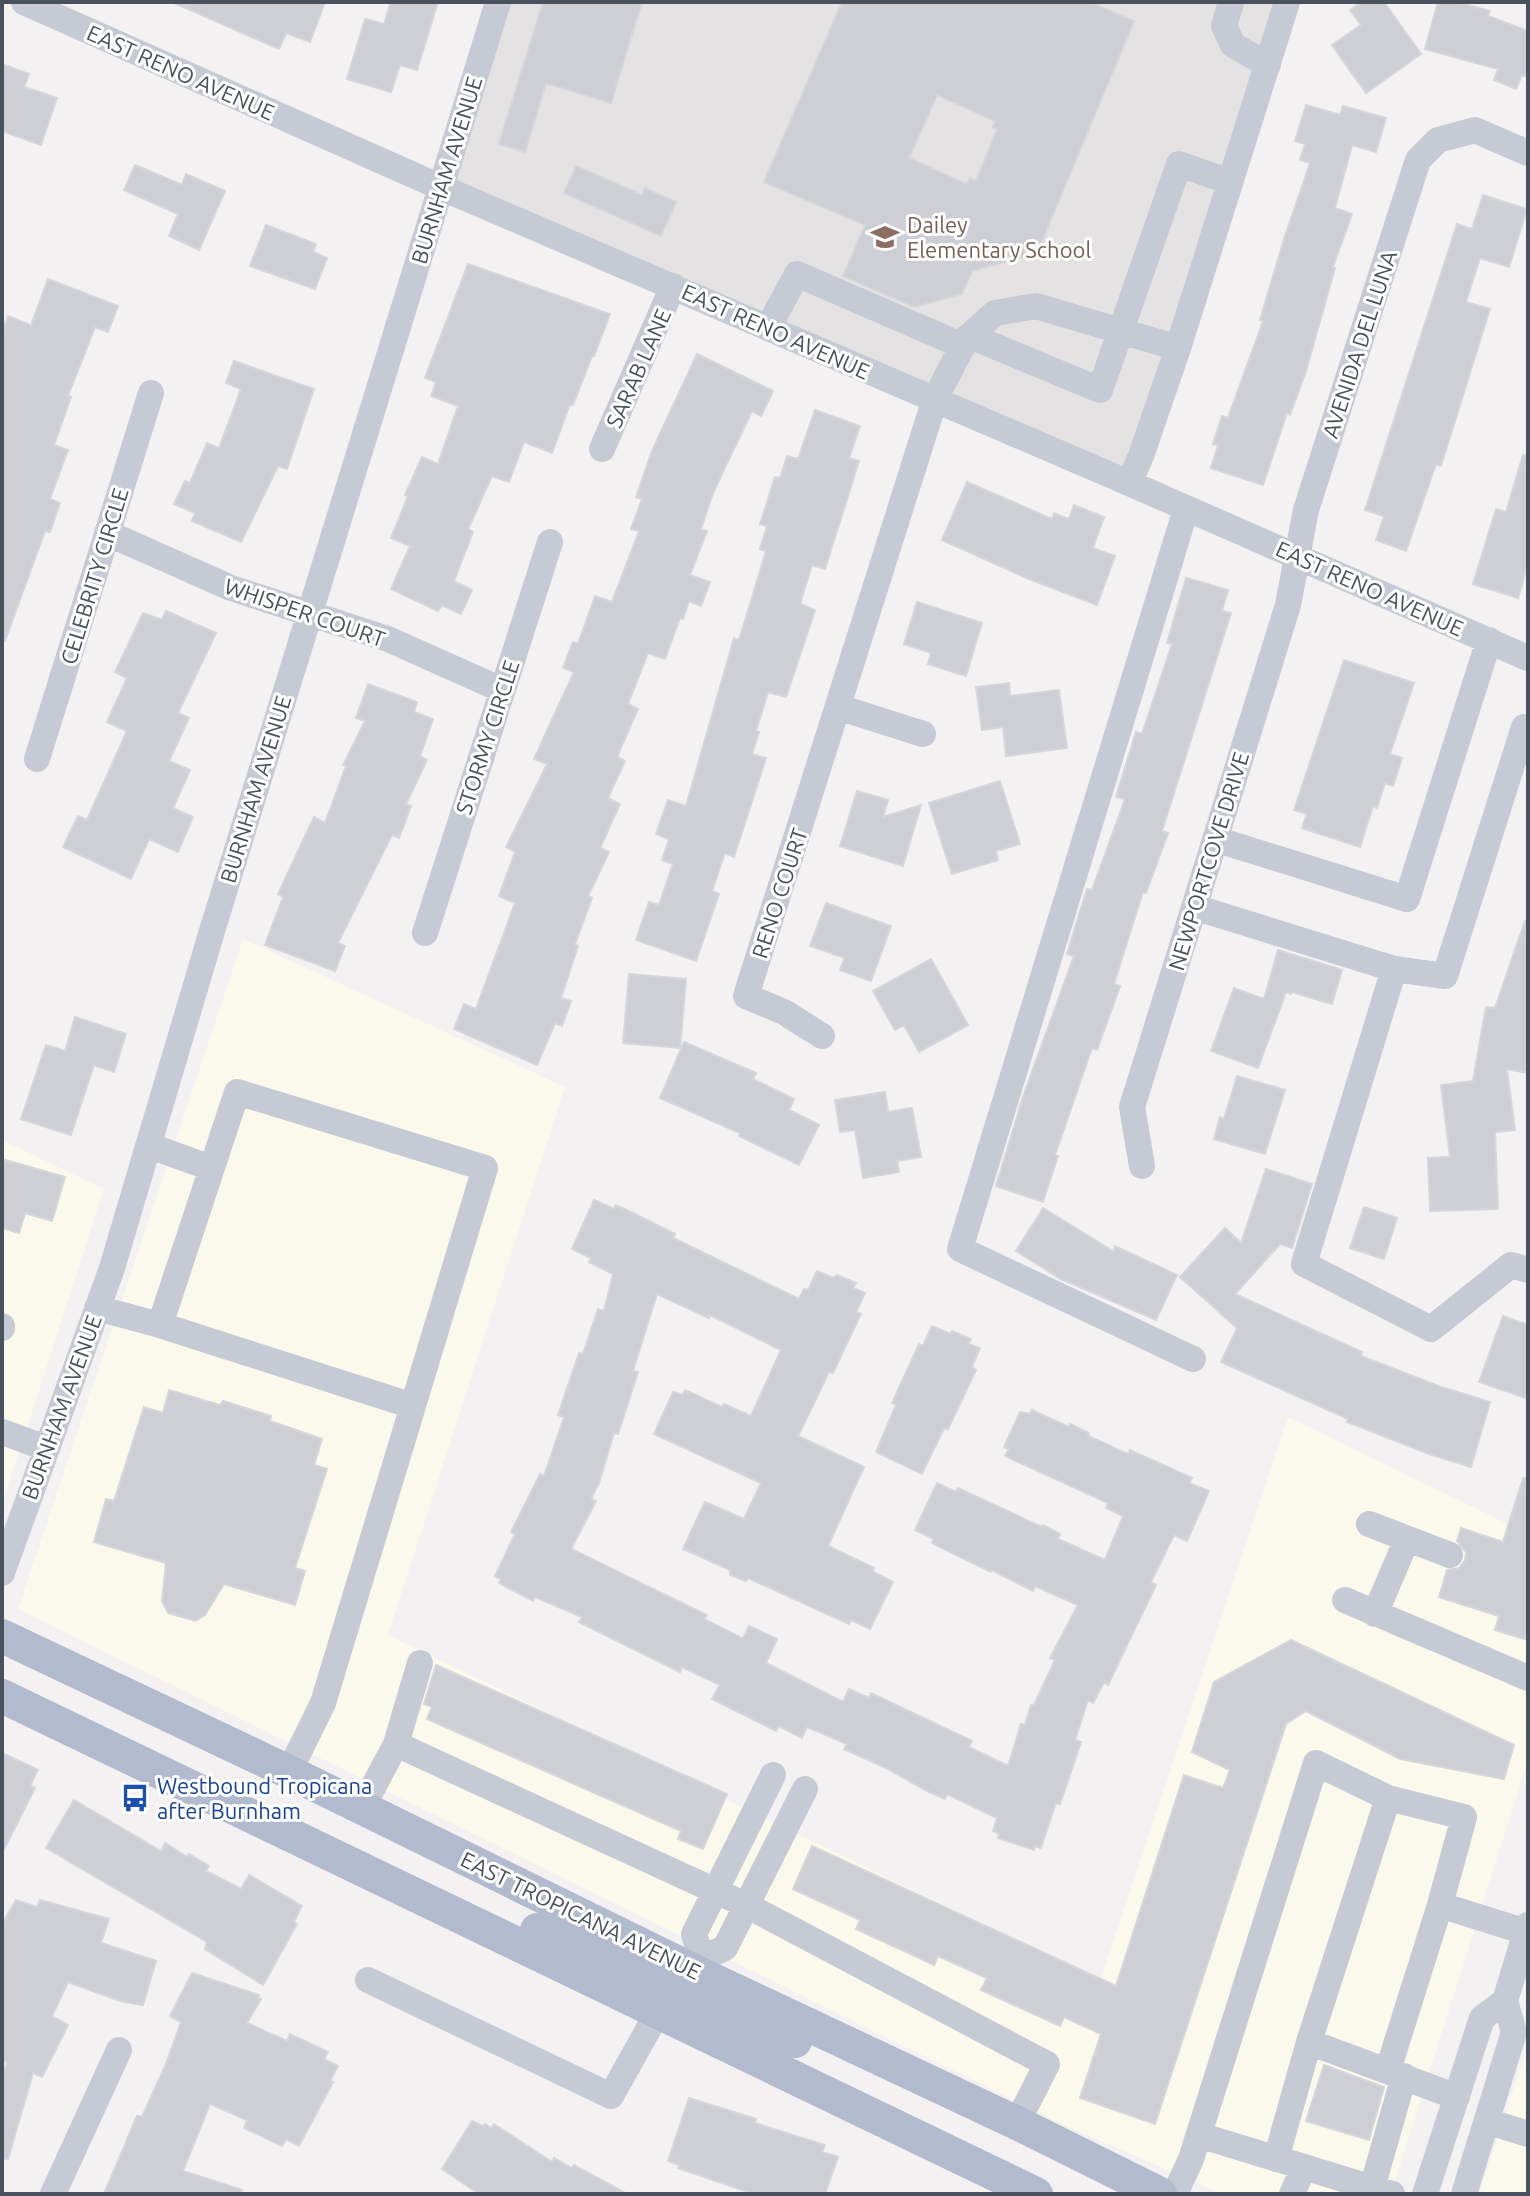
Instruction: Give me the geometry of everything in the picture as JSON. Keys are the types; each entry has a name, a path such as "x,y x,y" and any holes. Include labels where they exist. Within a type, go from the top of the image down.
{"main road":[{"name":"EAST TROPICANA AVENUE","path":"2,1636 703,1969 870,2055 1160,2194"},
{"path":"2,1661 52,1685 97,1683"},
{"path":"2,1696 1036,2194"},
{"path":"458,1915 535,1929 641,1975 670,1983 703,1969"},
{"path":"658,2012 666,2006 703,2007 791,2040 870,2055"}],"street":[{"name":"EAST RENO AVENUE","path":"24,2 440,187 1528,658"},
{"name":"BURNHAM AVENUE","path":"2,1573 97,1308 150,1146 212,931 498,2"},
{"path":"1231,2 1224,26 1233,45 1268,65"},
{"path":"1129,483 1178,348 1287,2"},
{"name":"AVENIDA DEL LUNA","path":"1297,556 1306,510 1418,160 1438,140 1475,130 1528,153"},
{"path":"768,328 797,274 1100,390 1179,164 1230,182"},
{"name":"SARAB LANE","path":"602,449 673,286"},
{"path":"966,341 995,313 1036,306 1178,348"},
{"name":"RENO COURT","path":"822,1036 784,1012 746,996 935,399 966,341"},
{"name":"CELEBRITY CIRCLE","path":"37,759 151,393"},
{"path":"1186,509 960,1249 1193,1359"},
{"name":"WHISPER COURT","path":"107,533 231,588 388,639 502,690"},
{"name":"STORMY CIRCLE","path":"425,933 550,542"},
{"name":"NEWPORTCOVE DRIVE","path":"1142,1166 1132,1107 1288,605 1297,556"},
{"path":"1215,839 1407,899 1489,640"},
{"path":"838,707 923,734"},
{"path":"1194,907 1394,969 1445,976 1524,727 1528,729"},
{"path":"1394,969 1304,1264 1431,1329 1511,1265 1528,1270"},
{"path":"160,1325 237,1092 485,1168 323,1703 289,1772"},
{"path":"150,1146 211,1168"},
{"path":"97,1308 160,1325 413,1406"},
{"path":"2,1432 46,1448"},
{"path":"1369,1524 1450,1555"},
{"path":"1375,1614 1407,1539"},
{"path":"1345,1600 1528,1678"},
{"path":"362,1808 396,1744 420,1663"},
{"path":"396,1744 746,1905 1047,2064 1017,2123"},
{"path":"1175,2194 1199,2135 1316,1763 1388,1798 1464,1817 1396,2073 1382,2191 1199,2135"},
{"path":"773,1775 694,1934 703,1969 725,1948 805,1789"},
{"path":"1276,2159 1309,2042 1388,1798"},
{"path":"1440,1905 1527,1929 1505,2001 1514,2032 1464,2194"},
{"path":"368,1980 611,2096 658,2012"},
{"path":"1425,2194 1482,2018 1505,2001"},
{"path":"1309,2042 1457,2097"},
{"path":"53,2194 119,2050"},
{"path":"1487,2121 1528,2134"},
{"path":"1292,2194 1304,2167"}],"shaded area":[{"name":"Dailey Elementary School","path":"498,2 1287,2 1129,483 440,187"},
{"path":"243,939 565,1087 388,1635 1100,1981 1288,1417 1528,1534 1528,1760 1391,2194 1222,2194 1062,2124 18,1609"},
{"path":"2,1140 104,1189 2,1505"},
{"path":"1528,2045 1528,2194 1479,2194"}],"building":[{"path":"172,2 325,2 310,42 286,33 279,49"},
{"path":"391,2 438,2 417,70 400,65 391,92 347,79 365,19 384,24"},
{"path":"543,2 642,2 611,103 546,83 525,152 499,144"},
{"path":"842,2 1090,2 1134,21 1037,253 972,271 962,294 914,307 843,276 865,225 764,182","holes":["937,95 995,121 993,127 997,130 976,181 970,178 966,184 909,158"]},
{"path":"1362,2 1384,2 1421,54 1366,93 1332,45 1361,25 1350,10"},
{"path":"1438,2 1456,2 1490,11 1488,16 1528,31 1528,77 1522,75 1516,89 1494,80 1498,69 1425,49"},
{"path":"2,64 29,74 24,87 57,98 41,145 2,131"},
{"path":"1306,105 1340,115 1343,106 1386,118 1376,152 1352,145 1335,208 1352,214 1333,267 1306,371 1290,415 1287,413 1263,485 1211,468 1218,445 1213,444 1222,416 1228,418 1263,321 1260,320 1284,239 1310,163 1300,160 1305,144 1295,141"},
{"path":"135,165 182,185 186,174 225,191 199,250 169,236 178,214 124,190"},
{"path":"576,166 642,195 645,188 676,202 661,236 564,193"},
{"path":"1483,195 1527,209 1509,267 1480,258 1466,302 1490,309 1441,466 1436,464 1406,551 1376,540 1384,516 1365,510 1457,224 1472,229"},
{"path":"266,225 316,244 313,252 327,258 315,289 250,266"},
{"path":"468,264 610,314 552,453 524,442 509,482 492,476 468,529 473,532 454,581 472,590 461,614 442,605 438,611 391,589 410,546 391,538 422,457 438,464 458,406 431,396 436,382 425,378"},
{"path":"48,279 118,306 108,332 95,327 68,396 71,397 54,445 68,450 50,499 60,503 50,532 45,531 5,641 2,641 2,333 8,316 31,325"},
{"path":"697,354 773,391 761,416 752,411 713,493 701,529 707,531 690,575 710,582 701,606 689,601 665,659 648,653 628,704 638,709 617,757 625,761 608,798 620,804 600,848 609,852 588,896 592,898 575,944 578,946 561,998 571,1001 562,1026 555,1023 537,1065 454,1029 464,1004 476,1009 515,903 499,896 515,852 506,847 547,764 534,759 574,672 563,668 573,642 578,644 595,596 612,602 639,531 631,529 642,499 636,497 652,451"},
{"path":"234,361 314,389 287,469 278,466 241,542 192,521 195,513 174,504 185,481 190,483 207,443 219,448 241,389 226,383"},
{"path":"815,410 860,426 849,458 859,461 825,569 812,565 800,604 815,610 786,697 768,692 752,754 766,758 734,857 725,853 712,891 719,894 696,961 636,940 649,902 659,905 673,864 662,860 669,839 656,834 668,800 686,806 734,638 739,640 766,551 760,549 767,526 760,524 775,477 780,478 787,456 798,459"},
{"path":"1523,455 1528,455 1528,563 1518,598 1473,584 1496,509 1506,512"},
{"path":"967,482 1052,519 1054,513 1069,519 1074,505 1104,517 1093,548 1115,556 1097,605 942,540"},
{"path":"1186,578 1228,590 1222,611 1231,613 1162,831 1168,833 1146,893 1143,892 1114,984 1120,986 1097,1050 1092,1048 1055,1155 1058,1156 1043,1202 996,1186 1024,1094 1074,956 1067,954 1087,889 1092,890 1125,799 1116,797 1136,732 1142,734 1172,644 1167,643"},
{"path":"917,602 982,623 966,676 928,664 931,653 904,644"},
{"path":"166,611 216,633 178,713 189,718 169,761 190,770 173,808 193,817 178,852 149,839 131,879 63,847 78,816 87,820 127,731 107,722 127,678 115,672 143,613 162,620"},
{"path":"1344,660 1414,683 1390,754 1402,758 1393,786 1385,783 1377,808 1373,806 1360,847 1302,828 1307,814 1294,810"},
{"path":"1009,683 1010,696 1059,690 1067,748 1006,756 1003,727 982,730 976,687"},
{"path":"368,684 417,702 414,712 433,719 420,756 427,760 406,804 411,806 399,838 392,835 338,943 345,946 335,971 265,945 283,897 278,894 314,817 325,823 346,766 343,765 365,721 356,718"},
{"path":"1000,781 1020,844 996,851 998,860 952,874 929,803"},
{"path":"857,791 888,800 883,817 921,805 903,866 840,846"},
{"path":"826,903 891,926 871,981 840,970 845,958 810,946"},
{"path":"1525,921 1528,921 1528,1073 1507,1069 1515,1130 1495,1132 1498,1209 1430,1211 1428,1158 1450,1157 1441,1085 1473,1081 1486,1007 1495,1008"},
{"path":"1278,950 1342,970 1332,1004 1286,992 1258,1068 1211,1051 1234,988 1264,999"},
{"path":"931,959 968,1025 919,1052 904,1025 895,1030 873,991"},
{"path":"629,974 686,979 680,1048 623,1043"},
{"path":"75,1017 126,1034 114,1072 94,1065 71,1135 21,1119 46,1045 65,1051"},
{"path":"684,1042 756,1073 753,1079 794,1099 789,1110 819,1125 799,1165 739,1136 740,1133 660,1098"},
{"path":"1237,1076 1285,1090 1265,1154 1214,1139 1220,1117 1224,1119"},
{"path":"885,1092 888,1112 912,1108 921,1157 897,1161 899,1172 863,1178 855,1130 840,1132 835,1100"},
{"path":"2,1159 65,1177 52,1221 25,1213 19,1233 2,1228"},
{"path":"1266,1169 1312,1184 1292,1248 1280,1244 1235,1294 1362,1352 1361,1356 1490,1402 1471,1467 1347,1422 1348,1419 1221,1362 1237,1328 1180,1277 1225,1228 1241,1243"},
{"path":"594,1200 635,1214 675,1234 673,1238 799,1299 804,1289 808,1290 817,1271 856,1283 853,1288 865,1293 856,1312 861,1314 798,1436 864,1467 828,1546 874,1568 873,1572 893,1582 870,1629 851,1620 849,1624 748,1578 746,1581 730,1575 730,1570 683,1549 705,1502 744,1519 761,1483 654,1434 673,1392 683,1395 685,1390 751,1416 781,1350 710,1315 709,1318 657,1294 633,1371 638,1372 618,1434 614,1433 591,1499 596,1501 571,1549 707,1615 704,1619 743,1639 749,1626 777,1639 766,1663 843,1702 849,1689 869,1698 871,1693 972,1741 969,1747 1008,1766 1021,1724 1025,1725 1031,1705 1034,1705 1055,1660 1050,1658 1078,1605 1035,1586 1033,1591 991,1572 932,1543 934,1539 915,1530 937,1483 956,1492 958,1488 1043,1525 1060,1534 1058,1539 1105,1560 1123,1516 1106,1508 1108,1503 1005,1456 1009,1449 1004,1447 1020,1412 1030,1414 1032,1410 1069,1427 1070,1424 1128,1454 1130,1450 1192,1478 1189,1483 1209,1491 1187,1541 1174,1535 1151,1582 1156,1585 1108,1685 1104,1682 1093,1703 1088,1700 1075,1740 1081,1742 1041,1848 1035,1846 1034,1850 998,1838 999,1834 993,1831 997,1818 947,1794 945,1799 927,1791 844,1749 847,1744 807,1727 802,1738 779,1726 776,1731 712,1699 720,1685 682,1667 680,1672 579,1622 582,1617 535,1597 533,1601 499,1583 501,1579 495,1576 515,1534 511,1532 540,1474 544,1476 564,1417 558,1415 579,1353 583,1354 598,1309 604,1311 613,1274 572,1249"},
{"path":"1364,1207 1397,1218 1384,1259 1350,1248"},
{"path":"1043,1208 1113,1251 1115,1246 1177,1275 1156,1320 1061,1279 1016,1251"},
{"path":"1503,1316 1528,1325 1528,1399 1479,1382"},
{"path":"932,1326 971,1339 968,1344 980,1348 972,1367 976,1370 922,1474 876,1452 896,1405 892,1403 919,1344 923,1346"},
{"path":"169,1390 220,1405 223,1401 271,1416 270,1421 322,1439 314,1465 327,1469 295,1568 305,1571 295,1605 224,1584 205,1615 195,1621 168,1613 162,1601 166,1563 94,1542 106,1499 114,1501 144,1407 163,1413"},
{"path":"1523,1478 1528,1478 1528,1640 1495,1630 1499,1616 1439,1597 1447,1570 1459,1568 1465,1560 1466,1552 1457,1541 1461,1528 1503,1542"},
{"path":"1291,1640 1514,1745 1504,1779 1400,1759 1306,1711 1286,1724 1155,2124 1080,2098 1101,2034 1064,2017 1060,2026 981,1990 987,1978 938,1956 934,1965 856,1929 860,1920 793,1889 812,1846 1116,1986 1184,1775 1223,1788 1230,1770 1192,1752 1214,1682"},
{"path":"436,1665 727,1794 703,1849 678,1839 681,1831 427,1719 432,1707 424,1704"},
{"path":"2,1753 38,1770 30,1786 35,1788 2,1853"},
{"path":"74,1800 161,1851 165,1843 187,1857 189,1854 209,1866 206,1871 241,1889 249,1875 302,1906 294,1922 297,1924 263,1985 205,1949 207,1942 46,1848"},
{"path":"16,1900 37,1907 40,1900 109,1919 101,1943 156,1961 143,2005 120,2001 68,1982 52,2016 68,2025 42,2077 33,2073 8,2159 2,2159 2,2075 7,2062 2,2060 2,1924"},
{"path":"192,1973 259,1995 261,1999 247,2023 287,2041 290,2034 328,2052 324,2059 338,2066 330,2081 333,2082 299,2146 286,2139 282,2146 244,2128 247,2120 210,2104 183,2171 242,2190 241,2194 104,2194 137,2116 142,2117 166,2064 181,2022 170,2016"},
{"path":"1324,2065 1384,2087 1369,2140 1306,2121"},
{"path":"689,2098 825,2145 822,2152 838,2157 825,2194 754,2194 678,2168 679,2165 668,2161"},
{"path":"472,2121 491,2128 494,2124 552,2162 554,2158 572,2168 574,2165 627,2194 479,2194 442,2169"}],"place":[{"name":"Dailey Elementary School","path":"885,237"},
{"name":"Westbound Tropicana after Burnham","path":"135,1798"}]}
